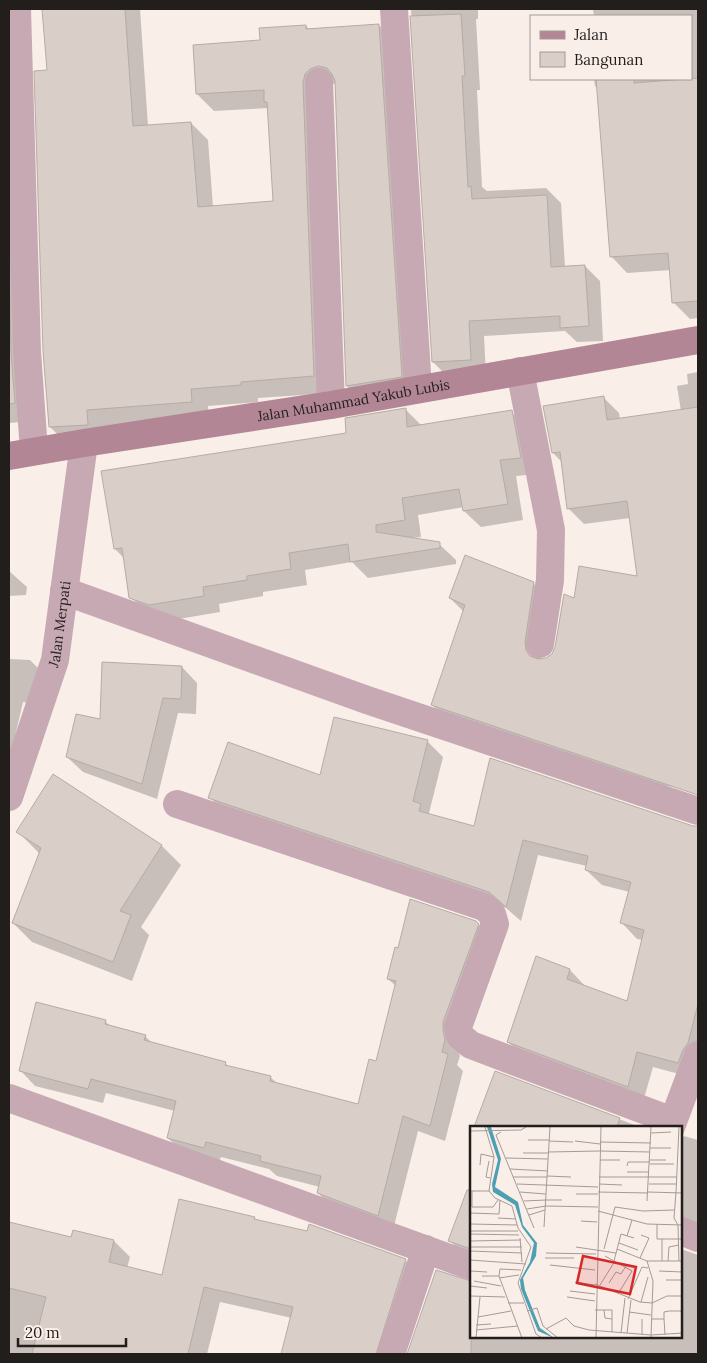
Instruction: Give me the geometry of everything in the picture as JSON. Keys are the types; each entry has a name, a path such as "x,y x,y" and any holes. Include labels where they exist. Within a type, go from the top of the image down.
{"main road":[{"name":"Jalan Muhammad Yakub Lubis","path":"22,454 84,442 331,405 698,340"}],"street":[{"path":"17,9 27,352 22,454"},
{"path":"394,9 418,389"},
{"path":"320,82 331,405"},
{"path":"520,371 550,530 550,580 540,644"},
{"name":"Jalan Merpati","path":"9,798 55,660 84,442"},
{"path":"64,591 367,700 698,811"},
{"path":"177,804 484,907 492,914 495,924 458,1027 460,1036 471,1045 672,1124 698,1055"},
{"path":"9,1098 470,1266"},
{"path":"682,1231 698,1238"},
{"path":"391,1354 426,1250"}],"building":[{"path":"42,9 125,9 133,126 191,122 198,207 273,201 267,102 264,102 264,90 196,94 193,45 260,40 259,28 306,25 306,29 379,24 402,377 346,386 335,81 327,68 318,66 310,69 305,74 303,83 314,376 241,382 241,385 191,389 192,402 87,410 88,425 49,427 43,351 34,71 47,70"},
{"path":"461,14 465,76 462,76 468,187 471,186 472,199 547,195 551,267 585,265 589,326 560,328 560,316 469,321 471,360 432,362 410,16"},
{"path":"698,78 698,301 672,303 668,253 610,257 596,80 634,80 634,83 692,80"},
{"path":"9,262 11,353 15,403 9,404"},
{"path":"604,396 607,420 698,407 698,795 431,705 465,605 449,598 465,555 534,582 525,642 526,650 530,656 538,659 546,658 552,654 555,647 564,594 574,598 579,566 637,576 627,501 567,509 560,452 552,453 543,406"},
{"path":"406,408 407,427 512,410 521,458 500,460 508,504 463,511 459,489 402,498 405,520 376,525 376,532 440,542 440,548 350,562 348,544 289,553 291,569 247,576 247,580 203,587 204,596 149,605 129,598 122,548 114,549 101,471 346,433 345,418"},
{"path":"102,662 182,666 181,699 163,698 142,784 66,757 76,714 100,719"},
{"path":"334,717 428,740 413,801 421,804 419,811 474,826 490,758 693,826 698,826 698,1004 688,1043 678,1063 637,1052 628,1087 507,1042 536,956 570,969 567,979 627,1001 644,930 620,923 631,882 585,870 588,856 523,840 506,907 489,892 208,798 228,742 320,775"},
{"path":"53,774 162,845 120,911 131,915 113,962 12,923 41,848 16,832"},
{"path":"410,899 476,921 479,924 443,1022 445,1040 442,1052 448,1054 430,1126 403,1116 378,1216 317,1193 321,1176 260,1161 261,1156 206,1142 204,1148 167,1138 176,1101 91,1079 88,1089 19,1071 36,1002 106,1020 105,1024 146,1035 144,1040 226,1062 225,1065 271,1076 270,1081 358,1104 369,1059 376,1061 396,981 387,979 395,947 398,948"},
{"path":"495,1071 620,1118 617,1126 474,1126"},
{"path":"467,1190 470,1190 470,1249 448,1241"},
{"path":"179,1199 307,1231 309,1224 406,1259 376,1354 281,1354 293,1307 204,1287 188,1354 32,1354 46,1297 9,1288 9,1222 71,1237 73,1230 114,1240 109,1262 162,1275"},
{"path":"436,1270 470,1281 471,1354 407,1354"}]}
